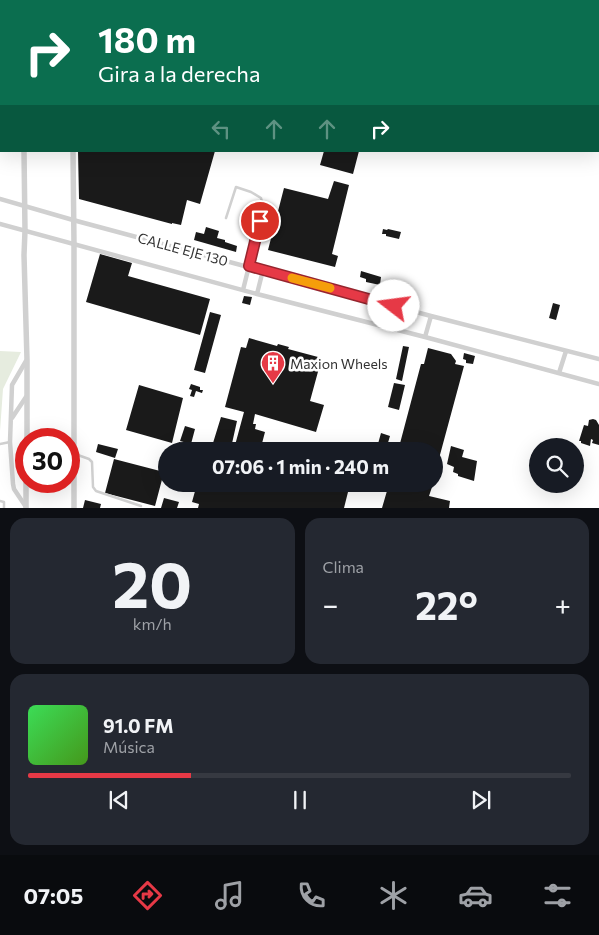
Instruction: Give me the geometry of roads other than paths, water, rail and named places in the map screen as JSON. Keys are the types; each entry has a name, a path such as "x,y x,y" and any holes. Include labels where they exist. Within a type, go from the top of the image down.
{"street":[{"path":"24,152 27,428"},
{"path":"73,152 74,428"},
{"name":"CALLE EJE 130","path":"0,199 431,316 599,359"},
{"name":"CALLE EJE 130","path":"0,224 599,384"},
{"path":"243,290 249,266"},
{"path":"257,294 263,270"},
{"path":"425,337 431,316"},
{"path":"559,373 566,351"},
{"path":"26,507 14,489 10,442 12,384 27,360"},
{"path":"12,418 27,396"},
{"path":"26,493 26,507"},
{"path":"74,493 74,508"}],"lane":[{"path":"226,218 236,187 261,198 263,206 249,266"},
{"path":"0,444 10,442"},
{"path":"80,456 92,462 92,487 96,491 141,506"},
{"path":"0,501 4,502 4,508"}],"place":[{"name":"Maxion Wheels","path":"273,384"}]}
